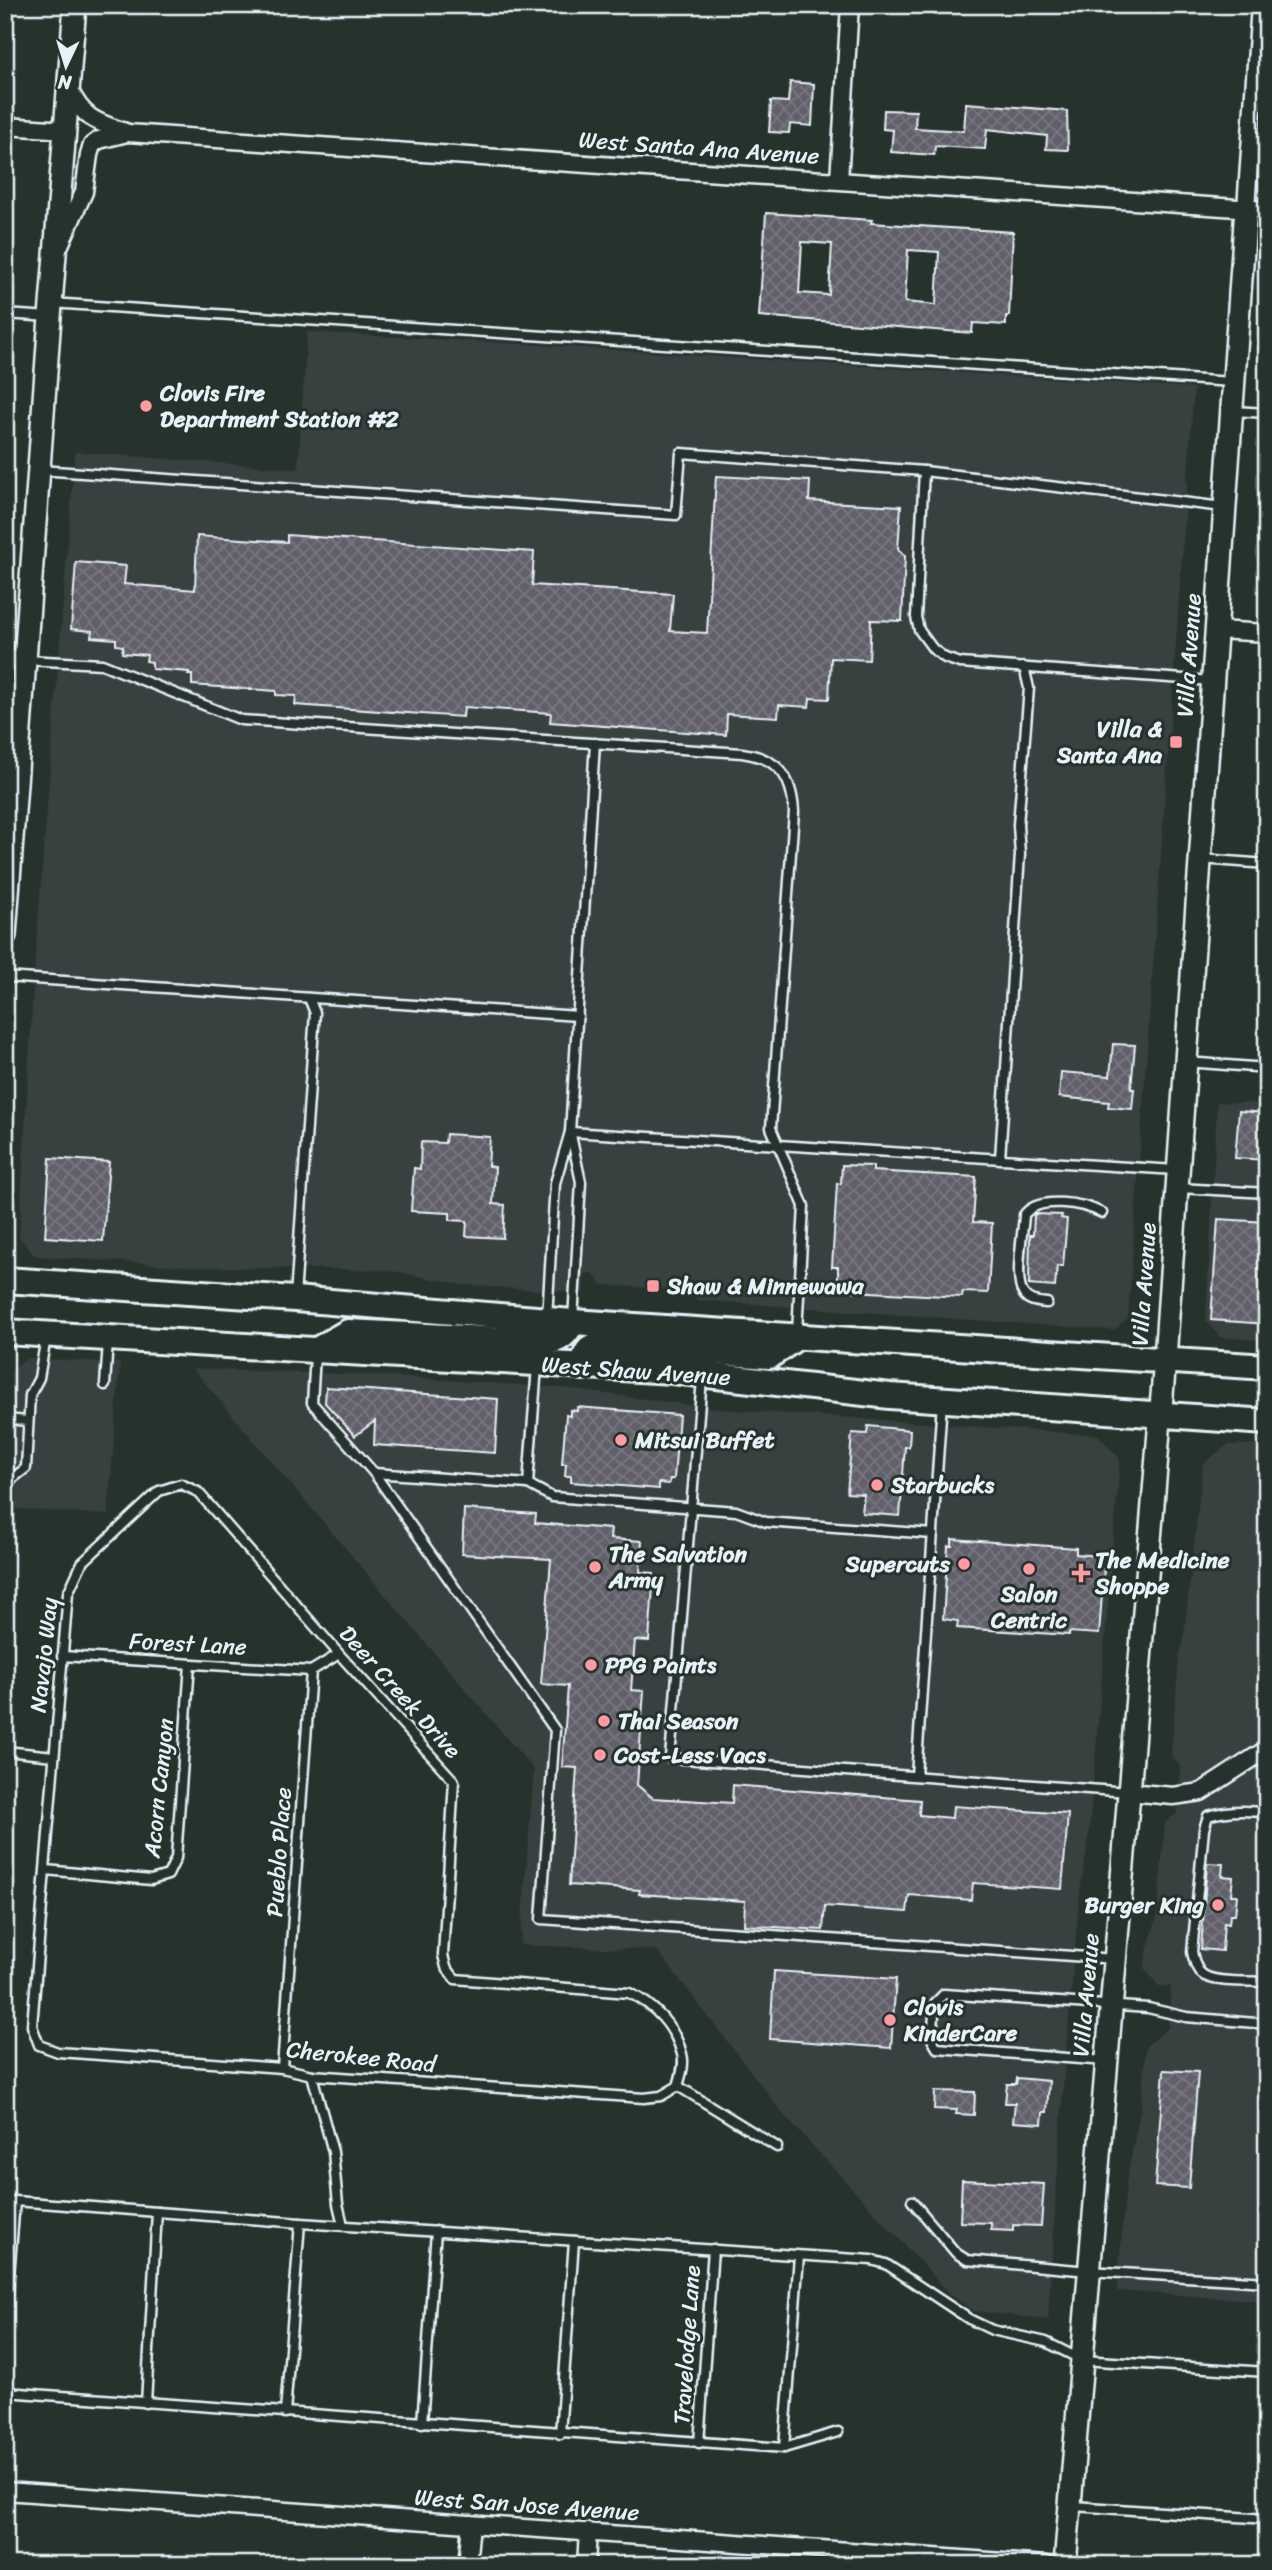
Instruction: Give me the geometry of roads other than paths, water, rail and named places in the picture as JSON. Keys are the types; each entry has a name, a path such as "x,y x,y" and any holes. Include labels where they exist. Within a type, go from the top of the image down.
{"main road":[{"name":"West Shaw Avenue","path":"5,1279 573,1322 1267,1367"},
{"path":"315,1351 348,1332 546,1342 558,1340 568,1332 573,1322"},
{"name":"West Shaw Avenue","path":"5,1332 702,1374 842,1392 1267,1422"},
{"path":"583,1367 585,1354 592,1346 601,1344 769,1356 797,1336"}],"street":[{"path":"5,935 15,659 40,470 75,5"},
{"path":"839,180 850,5"},
{"name":"Villa Avenue","path":"1065,2565 1166,1359 1214,681 1232,382 1256,209 1261,5"},
{"name":"West Santa Ana Avenue","path":"69,89 77,105 92,120 128,133 1256,209"},
{"path":"5,126 66,130"},
{"name":"West Santa Ana Avenue","path":"56,253 84,192 92,145 99,140 128,133"},
{"path":"1217,630 1267,633"},
{"path":"1128,1792 1173,1796 1201,1792 1267,1749"},
{"name":"West San Jose Avenue","path":"5,2491 588,2532 875,2559 1046,2565"},
{"path":"467,2565 471,2524"},
{"path":"586,2565 588,2532"}],"lane":[{"path":"5,314 50,310 1232,382"},
{"path":"1231,411 1267,413"},
{"path":"40,470 676,515 681,453 925,471 1223,507"},
{"path":"925,471 916,617 925,641 945,658 960,663 1214,681"},
{"path":"15,659 103,664 241,720 759,755 772,762 787,779 792,791 794,812 771,1128 804,1206 797,1336"},
{"path":"1000,1159 1020,854 1018,825 1030,688 1024,667"},
{"path":"547,1319 555,1182 570,1132 595,743"},
{"path":"1201,859 1267,864"},
{"path":"5,977 578,1016"},
{"path":"295,1299 315,1013 309,998"},
{"path":"1186,1062 1267,1068"},
{"path":"570,1132 1000,1159 1178,1179 1267,1193"},
{"path":"570,1132 581,1182 573,1322"},
{"path":"1047,1303 1034,1302 1026,1297 1019,1283 1024,1215 1039,1203 1088,1206 1102,1213"},
{"path":"5,1478 13,1478 26,1468 30,1395 39,1378 47,1334"},
{"path":"105,1385 108,1339"},
{"path":"315,1351 312,1404 374,1473 555,1730 541,1919 1115,1959"},
{"path":"528,1484 537,1363"},
{"path":"702,1374 670,1758 1128,1792"},
{"path":"916,1776 942,1400"},
{"path":"5,1419 27,1421"},
{"path":"374,1473 528,1484 552,1497 736,1511 766,1522 933,1534"},
{"name":"Deer Creek Drive","path":"181,1483 198,1492 454,1781 443,1955 446,1967 455,1979 629,1993 644,2000 658,2011 683,2055 682,2072 677,2086"},
{"name":"Navajo Way","path":"39,2045 32,2026 68,1593 82,1563 159,1491 181,1483"},
{"path":"311,1671 340,1654"},
{"name":"Forest Lane","path":"62,1656 311,1671"},
{"name":"Acorn Canyon","path":"46,1870 151,1880 168,1875 176,1858 190,1664"},
{"name":"Pueblo Place","path":"282,2068 311,1671"},
{"path":"5,1751 54,1756"},
{"path":"1266,1982 1204,1976 1196,1967 1192,1952 1203,1829 1208,1816 1221,1812 1267,1813"},
{"path":"1107,2061 937,2048 932,2039 935,2003 944,1994 1148,2008 1186,2017 1267,2024"},
{"name":"Cherokee Road","path":"39,2045 58,2052 282,2068 312,2075 644,2098 661,2096 677,2086"},
{"path":"312,2075 333,2152 338,2204 343,2225"},
{"path":"677,2086 777,2147"},
{"name":"Travelodge Lane","path":"5,2327 15,2201 300,2223 872,2260 886,2264 969,2319 992,2330 1046,2343 1082,2360"},
{"path":"912,2201 956,2253 967,2260 1267,2282"},
{"path":"146,2403 157,2212"},
{"path":"285,2413 300,2223"},
{"path":"422,2423 436,2231"},
{"path":"560,2434 574,2241"},
{"name":"Travelodge Lane","path":"699,2443 713,2249"},
{"path":"784,2448 799,2256"},
{"path":"1082,2360 1267,2372"},
{"name":"Travelodge Lane","path":"5,2392 784,2448 838,2432"},
{"path":"1070,2506 1267,2519"}],"place":[{"name":"Clovis Fire Department Station #2","path":"146,406"},
{"name":"Villa & Santa Ana","path":"1176,742"},
{"name":"Shaw & Minnewawa","path":"653,1286"},
{"name":"Mitsui Buffet","path":"621,1440"},
{"name":"Starbucks","path":"877,1485"},
{"name":"Supercuts","path":"964,1564"},
{"name":"The Salvation Army","path":"595,1567"},
{"name":"Salon Centric","path":"1029,1569"},
{"name":"The Medicine Shoppe","path":"1081,1573"},
{"name":"PPG Paints","path":"591,1665"},
{"name":"Thai Season","path":"604,1721"},
{"name":"Cost-Less Vacs","path":"600,1755"},
{"name":"Burger King","path":"1218,1905"},
{"name":"Clovis KinderCare","path":"890,2020"}]}
